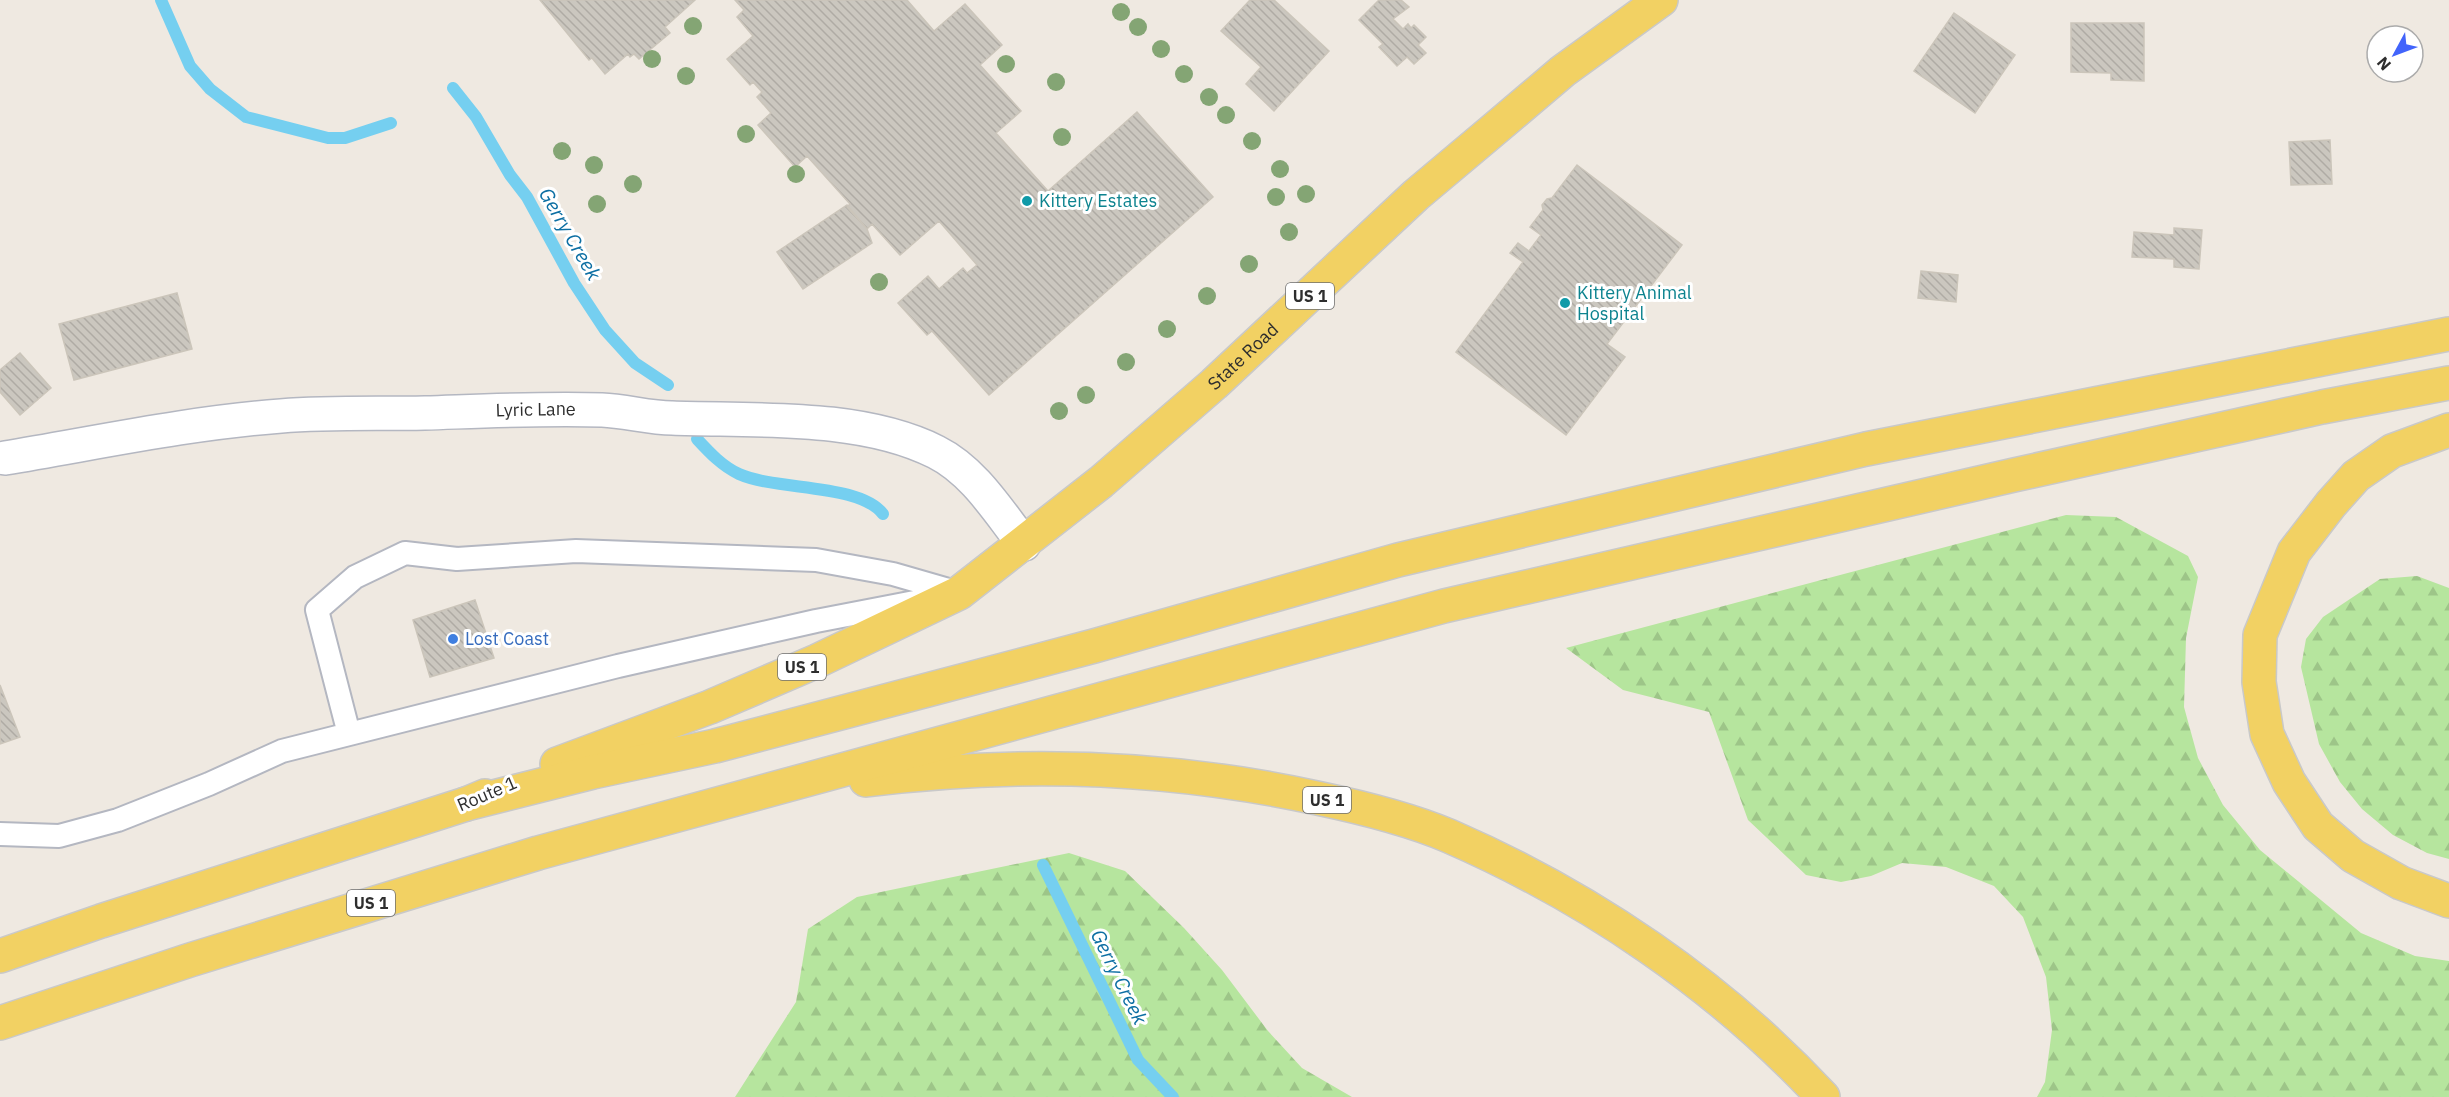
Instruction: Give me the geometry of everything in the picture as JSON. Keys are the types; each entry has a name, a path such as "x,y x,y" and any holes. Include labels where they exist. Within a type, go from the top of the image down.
{"main road":[{"name":"State Road","path":"959,593 1101,482 1214,384 1416,195 1563,70 1652,4"},
{"path":"466,804 593,772 715,746 1094,646 1398,560 1832,457 2449,334"},
{"path":"745,797 1444,606 2060,465 2322,407 2449,383"},
{"path":"2449,430 2392,451 2356,476 2306,536 2294,552 2260,635 2259,682 2267,734 2289,783 2318,826 2363,861 2401,883 2449,901"},
{"name":"Route 1","path":"0,956 122,914 466,804 578,754 642,733 764,684 959,593"},
{"name":"US 1","path":"0,1023 405,892 745,797 919,773 1007,769 1129,771 1283,790 1356,807 1447,835 1551,885 1630,933 1730,1009 1823,1097"}],"street":[{"name":"Lyric Lane","path":"5,458 206,424 345,412 424,413 499,409 562,409 639,413 666,418 779,421 855,427 901,438 935,451 954,462 978,486 1024,544"}],"lane":[{"path":"349,734 317,610 355,577 405,553 457,559 576,551 816,560 893,574 959,593"},
{"path":"0,834 59,836 118,820 209,784 282,751 618,666 816,621 959,593"}],"green space":[{"path":"2066,515 2116,517 2188,556 2198,577 2186,638 2184,707 2198,758 2223,805 2260,850 2361,933 2415,956 2449,961 2449,1097 2037,1097 2045,1082 2052,1030 2046,977 2023,917 1994,886 1946,867 1902,863 1871,876 1841,882 1806,875 1748,820 1709,712 1623,690 1566,648"},
{"path":"2417,576 2449,588 2449,859 2427,853 2393,835 2362,809 2340,782 2319,744 2301,667 2306,639 2323,617 2380,579"},
{"path":"1069,853 1125,871 1184,928 1222,970 1268,1031 1302,1068 1352,1097 735,1097 796,1002 808,929 857,897"}],"building":[{"path":"540,0 695,0 665,27 670,33 639,59 634,54 630,57 628,54 605,74 592,58 589,60"},
{"name":"Kittery Estates","path":"735,0 907,0 934,31 965,4 1002,45 980,65 1021,111 996,133 1048,191 1137,112 1213,197 989,395 932,331 927,335 898,303 928,276 939,289 963,268 967,273 977,265 939,221 900,255 872,224 867,229 847,207 850,204 807,156 795,167 758,125 771,113 757,97 762,92 753,82 750,85 727,59 753,36 737,17 744,10"},
{"path":"1250,0 1274,0 1329,51 1274,111 1246,84 1261,67 1221,31"},
{"path":"1379,0 1401,0 1409,7 1393,19 1403,29 1408,24 1411,28 1414,25 1426,37 1418,45 1426,53 1414,64 1407,57 1397,66 1379,47 1383,44 1359,20"},
{"path":"1954,13 2015,55 1975,113 1914,71"},
{"path":"2071,23 2144,23 2144,81 2111,80 2111,73 2071,72"},
{"path":"2330,140 2332,184 2291,185 2289,142"},
{"name":"Kittery Animal Hospital","path":"1577,165 1682,245 1607,344 1625,357 1566,435 1456,352 1523,262 1510,253 1518,243 1529,251 1541,235 1530,227 1543,210 1542,205 1547,199 1552,198"},
{"path":"847,205 867,229 872,243 803,289 777,252"},
{"path":"2174,228 2202,230 2199,269 2174,267 2174,259 2132,257 2134,232 2174,235"},
{"path":"1921,271 1958,275 1956,302 1918,298"},
{"path":"177,293 192,349 74,380 59,324"},
{"path":"20,353 51,388 20,415 0,392 0,370"},
{"name":"Lost Coast","path":"475,600 494,658 430,677 413,620"},
{"path":"0,685 20,737 0,744"}],"waterway":[{"name":"Gerry Creek","path":"161,0 190,66 210,89 246,117 328,138 345,138 391,123"},
{"name":"Gerry Creek","path":"453,88 476,117 510,175 527,197 574,283 605,330 635,363 668,385"},
{"name":"Gerry Creek","path":"697,439 722,463 739,474 774,483 856,497 871,504 883,514"},
{"name":"Gerry Creek","path":"1043,865 1138,1060 1173,1097"}],"place":[{"name":"Kittery Estates","path":"1027,201"},
{"name":"Kittery Animal Hospital","path":"1565,303"},
{"name":"Lost Coast","path":"453,639"}]}
